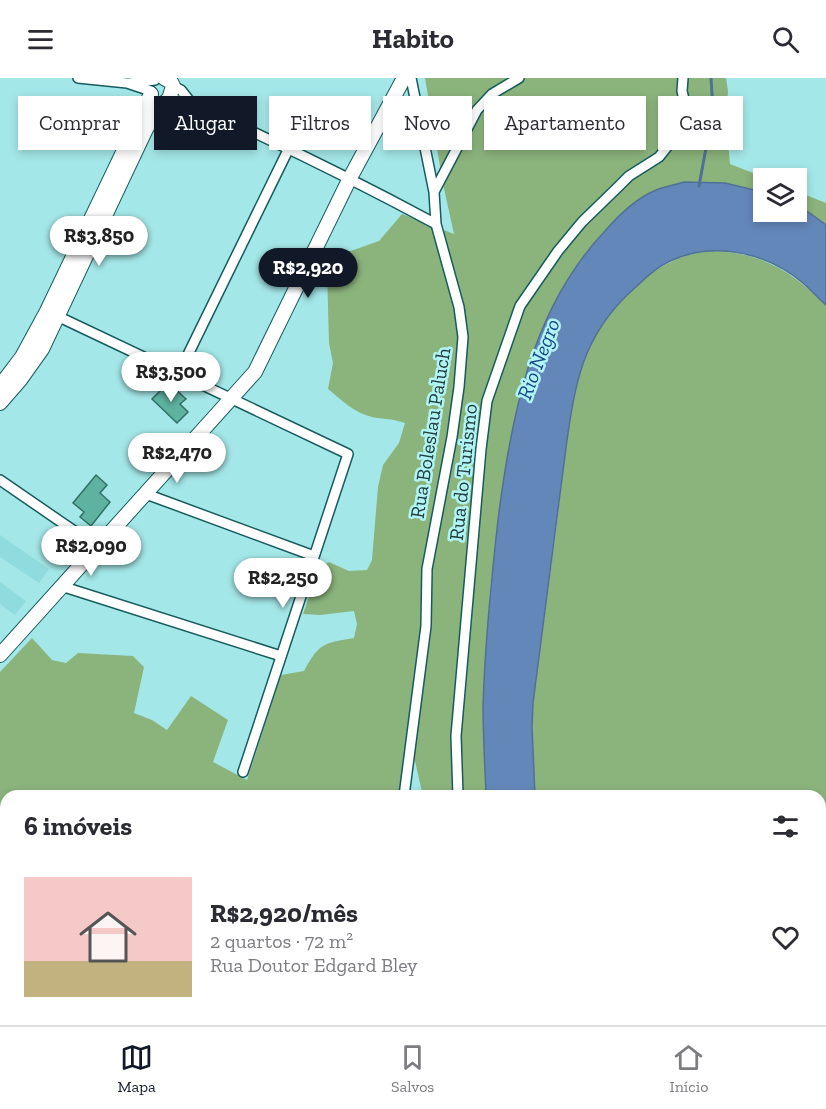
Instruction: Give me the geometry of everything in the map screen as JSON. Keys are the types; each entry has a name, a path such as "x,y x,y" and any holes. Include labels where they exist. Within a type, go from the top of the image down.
{"street":[{"path":"78,78 181,90 192,104 269,139"},
{"path":"0,655 255,372 350,178 404,78"},
{"name":"Rua Boleslau Paluch","path":"405,790 426,626 426,569 452,437 463,337 459,307 436,224 434,192 411,78"},
{"path":"434,192 477,110 492,94 519,78"},
{"name":"Rua do Turismo","path":"458,790 458,720 479,468 487,401 520,306 558,251 582,222 640,168 659,157 675,137 687,112 681,91 683,78"},
{"path":"0,403 33,363 53,314 159,107 162,86"},
{"path":"179,374 288,150"},
{"path":"293,150 436,224"},
{"path":"53,314 348,454 243,772"},
{"path":"0,386 53,314"},
{"path":"0,480 96,546"},
{"path":"146,495 314,556"},
{"path":"61,586 281,656"}],"shaded area":[{"path":"0,535 49,569 39,583 0,557"},
{"path":"0,582 26,601 15,615 0,604"}],"green space":[{"path":"425,78 726,78 728,96 658,96 658,150 729,150 730,164 753,173 753,190 725,183 524,380 506,463 490,589 483,708 486,790 422,790 414,757 405,790 0,790 0,672 32,638 52,660 66,663 78,653 133,656 144,667 134,713 152,720 167,730 191,696 228,720 213,762 247,780 281,675 304,671 323,646 354,638 357,624 354,611 320,615 303,614 319,568 329,562 349,571 367,570 372,560 378,487 383,465 399,443 405,423 372,417 360,412 348,406 328,389 333,363 329,343 327,271 348,252 379,241 402,214 454,234 437,150 472,150 472,96 428,96"},
{"path":"807,195 826,203 826,225 807,211"},
{"path":"729,252 760,260 787,273 826,305 826,790 535,790 533,703 568,436 581,372 591,343 601,325 620,301 652,273 670,262 700,253"}],"water":[{"name":"Rio Negro","path":"684,182 725,183 753,190 753,222 807,222 807,211 826,225 826,305 803,283 773,264 739,253 704,252 670,261 656,269 622,300 603,324 592,342 580,372 567,440 533,703 535,790 486,790 483,706 487,636 503,481 518,404 542,330 559,295 580,262 605,231 621,214 647,194"}],"building":[{"path":"173,387 186,399 180,404 188,412 177,423 152,399 163,388 168,392"},
{"path":"96,475 107,485 100,493 110,502 91,526 80,517 84,512 73,503"}],"waterway":[{"path":"699,186 713,110 711,78"}]}
